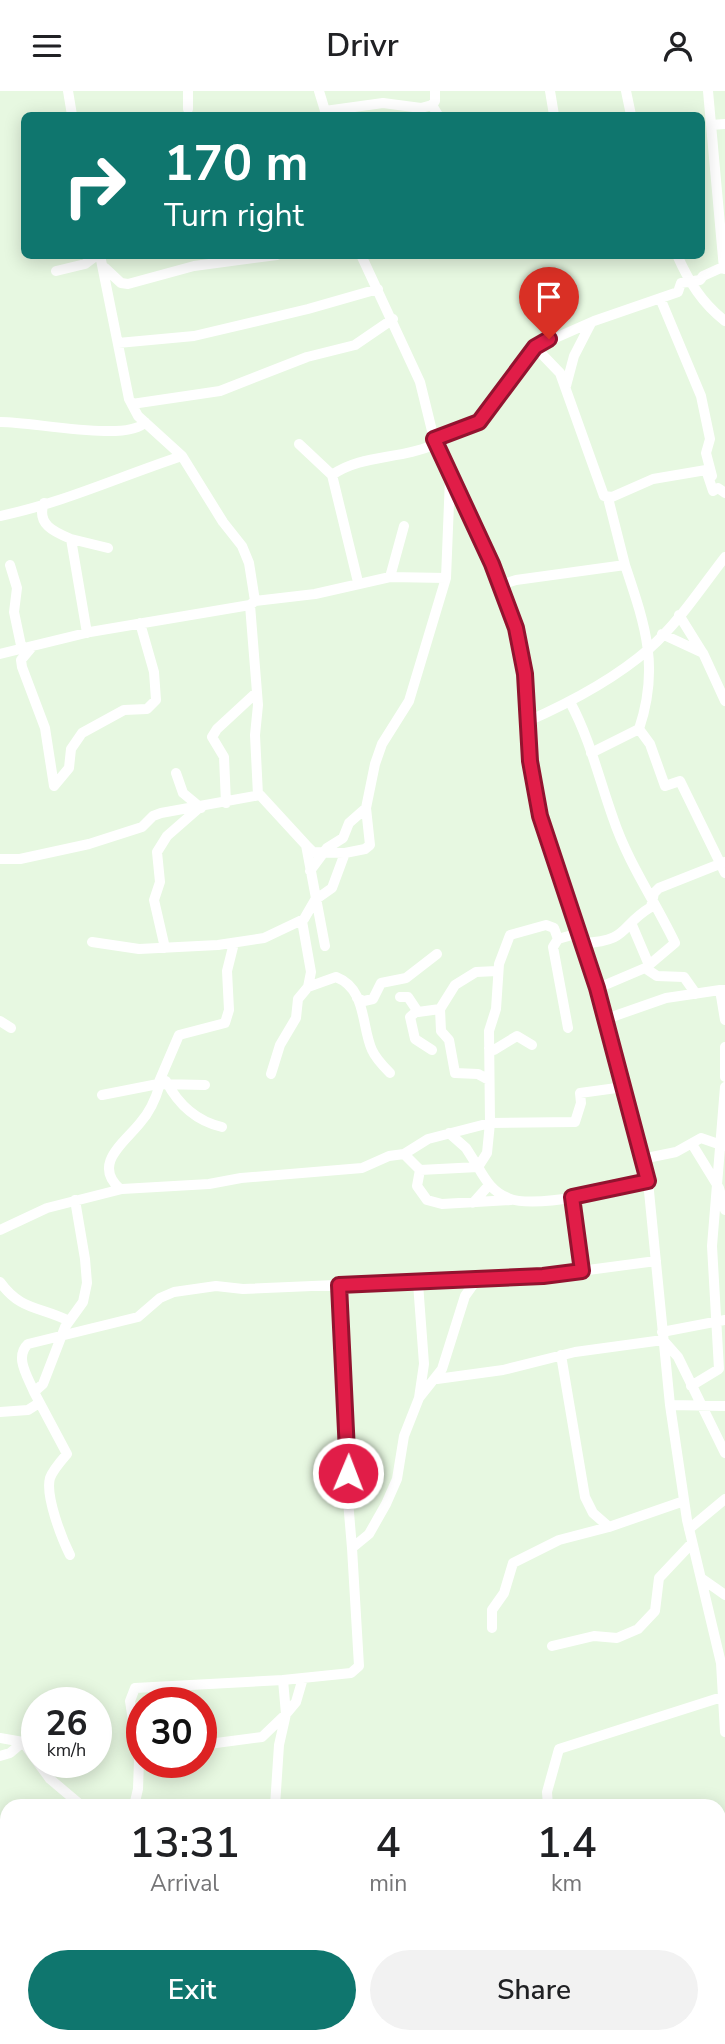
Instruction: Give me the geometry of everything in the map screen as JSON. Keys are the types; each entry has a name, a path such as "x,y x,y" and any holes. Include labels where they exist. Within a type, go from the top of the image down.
{"street":[{"path":"68,91 72,112"},
{"path":"188,91 188,109"},
{"path":"319,91 325,112"},
{"path":"331,112 383,103 421,108 432,105 435,91"},
{"path":"550,91 554,112"},
{"path":"626,91 630,112"},
{"path":"332,475 361,460 400,457 479,422 535,347 591,322 678,292 681,283 690,283 722,268 708,91"},
{"path":"432,105 436,112"},
{"path":"711,125 725,124"},
{"path":"108,288 120,282 133,283 194,266 247,259"},
{"path":"364,259 420,382 435,441 500,585 521,650 526,722 540,816 597,988 648,1181 670,1405 689,1529 723,1664 725,1732"},
{"path":"679,259 690,283 710,309 725,321"},
{"path":"101,262 120,282"},
{"path":"56,271 101,262"},
{"path":"85,264 101,262"},
{"path":"101,262 125,384 132,404 145,422 182,456 223,522 242,546 249,562 258,795"},
{"path":"118,343 194,336 378,289"},
{"path":"608,498 653,479 706,470 713,491 722,490 706,453 710,439 701,397 660,298"},
{"path":"132,404 220,391 307,357 355,345 393,319"},
{"path":"566,386 574,356 591,322"},
{"path":"535,347 557,367 566,386 600,492 608,498 650,647 650,686 639,729 591,754"},
{"path":"0,422 24,421 100,431 135,430 145,422"},
{"path":"299,444 332,475 358,582"},
{"path":"0,516 89,491 124,474 182,456"},
{"path":"0,859 20,859 89,844 142,827 153,816 161,813 200,808 258,795 265,797 276,815 296,831 313,852 345,853 370,845 366,808 375,764 382,744 409,701 446,578 450,478"},
{"path":"44,503 41,510 44,523 50,530 71,539 108,548"},
{"path":"390,577 404,526"},
{"path":"71,539 87,633"},
{"path":"526,722 570,702 650,647 724,562"},
{"path":"10,565 17,588 14,612 26,649 22,667 45,728 54,786 69,768 71,750 82,733 124,710 148,709 156,700 154,672 140,623"},
{"path":"500,585 516,580 625,565"},
{"path":"0,654 87,633 315,594 358,582 390,577 446,578"},
{"path":"679,615 702,652 725,699"},
{"path":"662,634 702,652"},
{"path":"226,803 223,757 212,737 217,729 256,693"},
{"path":"570,702 588,735 591,754 613,819 641,882 653,897 675,946 648,967 597,988"},
{"path":"558,939 613,938 651,907 659,888 724,867 680,781 665,786 650,744 639,729"},
{"path":"176,773 183,793 200,808"},
{"path":"165,948 153,900 160,882 157,852 167,836 200,808"},
{"path":"310,871 323,852 344,838 349,823 366,808"},
{"path":"306,845 325,946"},
{"path":"92,943 139,949 234,943 264,938 302,921 315,900 332,888 345,853"},
{"path":"306,935 309,911"},
{"path":"271,1074 280,1045 296,1018 298,999 307,987 311,972 302,921"},
{"path":"478,1167 486,1153 490,1123 489,1031 496,1009 497,971 510,935 546,925 554,929 558,939"},
{"path":"632,925 648,967 657,976 684,977 696,994"},
{"path":"558,939 553,947 568,1028"},
{"path":"120,1189 110,1176 109,1161 118,1145 141,1122 162,1082 183,1032 194,1032 225,1023 229,1010 227,971 234,943"},
{"path":"357,997 364,1001 373,999 382,983 406,978 437,954"},
{"path":"489,1080 478,1074 454,1073 449,1040 441,1031 440,1009 455,985 476,972 497,971"},
{"path":"307,987 336,977 351,987 357,997 373,1053 390,1073"},
{"path":"606,1019 666,998 722,990 725,1020"},
{"path":"400,996 408,997 417,1011"},
{"path":"432,1050 415,1039 410,1017 417,1011 440,1009"},
{"path":"0,1021 11,1028"},
{"path":"489,1048 494,1050 517,1036 531,1045"},
{"path":"725,1047 725,1077"},
{"path":"162,1082 184,1107 207,1124 222,1128"},
{"path":"102,1095 162,1082 205,1085"},
{"path":"0,1230 24,1217 120,1189 362,1168 389,1156 404,1154 428,1139 490,1123 575,1122 582,1103 580,1093 624,1087"},
{"path":"691,1385 719,1369 722,1321 712,1246 723,1146 725,1087"},
{"path":"449,1133 466,1148 489,1185 511,1200"},
{"path":"642,1159 676,1152 697,1141 722,1135"},
{"path":"697,1141 723,1146"},
{"path":"697,1141 719,1188 725,1210"},
{"path":"404,1154 420,1170 478,1167"},
{"path":"420,1170 417,1186 427,1200 442,1204 572,1197 648,1181"},
{"path":"474,1203 489,1185"},
{"path":"572,1197 582,1271"},
{"path":"34,1392 43,1384 62,1334 80,1309 87,1283 75,1200"},
{"path":"70,1555 60,1536 50,1486 50,1479 66,1454 39,1403 22,1363 21,1351 28,1343 138,1317 160,1298 185,1290 216,1286 243,1289 418,1283 582,1271 656,1261"},
{"path":"419,1398 437,1379 466,1296 477,1279"},
{"path":"0,1282 13,1299 24,1307 69,1321"},
{"path":"352,1548 369,1534 386,1504 397,1479 404,1436 419,1398 424,1364 418,1283"},
{"path":"151,1687 303,1678 351,1673 359,1666 347,1489 350,1458 339,1285"},
{"path":"437,1379 503,1370 722,1321"},
{"path":"663,1336 678,1357 725,1453"},
{"path":"561,1355 585,1497 593,1513 609,1527"},
{"path":"0,1412 28,1410 39,1403"},
{"path":"670,1405 725,1406"},
{"path":"689,1529 725,1499"},
{"path":"492,1628 492,1610 504,1593 513,1563 559,1540 609,1527 684,1501"},
{"path":"552,1646 594,1636 617,1637 638,1629 655,1611 659,1578 692,1543"},
{"path":"701,1578 725,1595"},
{"path":"217,1743 262,1737 296,1702 303,1678"},
{"path":"275,1799 277,1757 286,1714 283,1679"},
{"path":"548,1799 559,1749 722,1696"},
{"path":"0,1738 21,1742"},
{"path":"0,1756 10,1753 21,1744"},
{"path":"49,1778 74,1799"},
{"path":"136,1799 139,1778"}],"route":[{"path":"348,1473 349,1434 341,1356 339,1285 543,1276 582,1271 572,1197 648,1181 597,988 552,859 540,816 530,761 525,674 516,628 492,564 434,439 467,429 479,422 535,347 549,339"}]}
